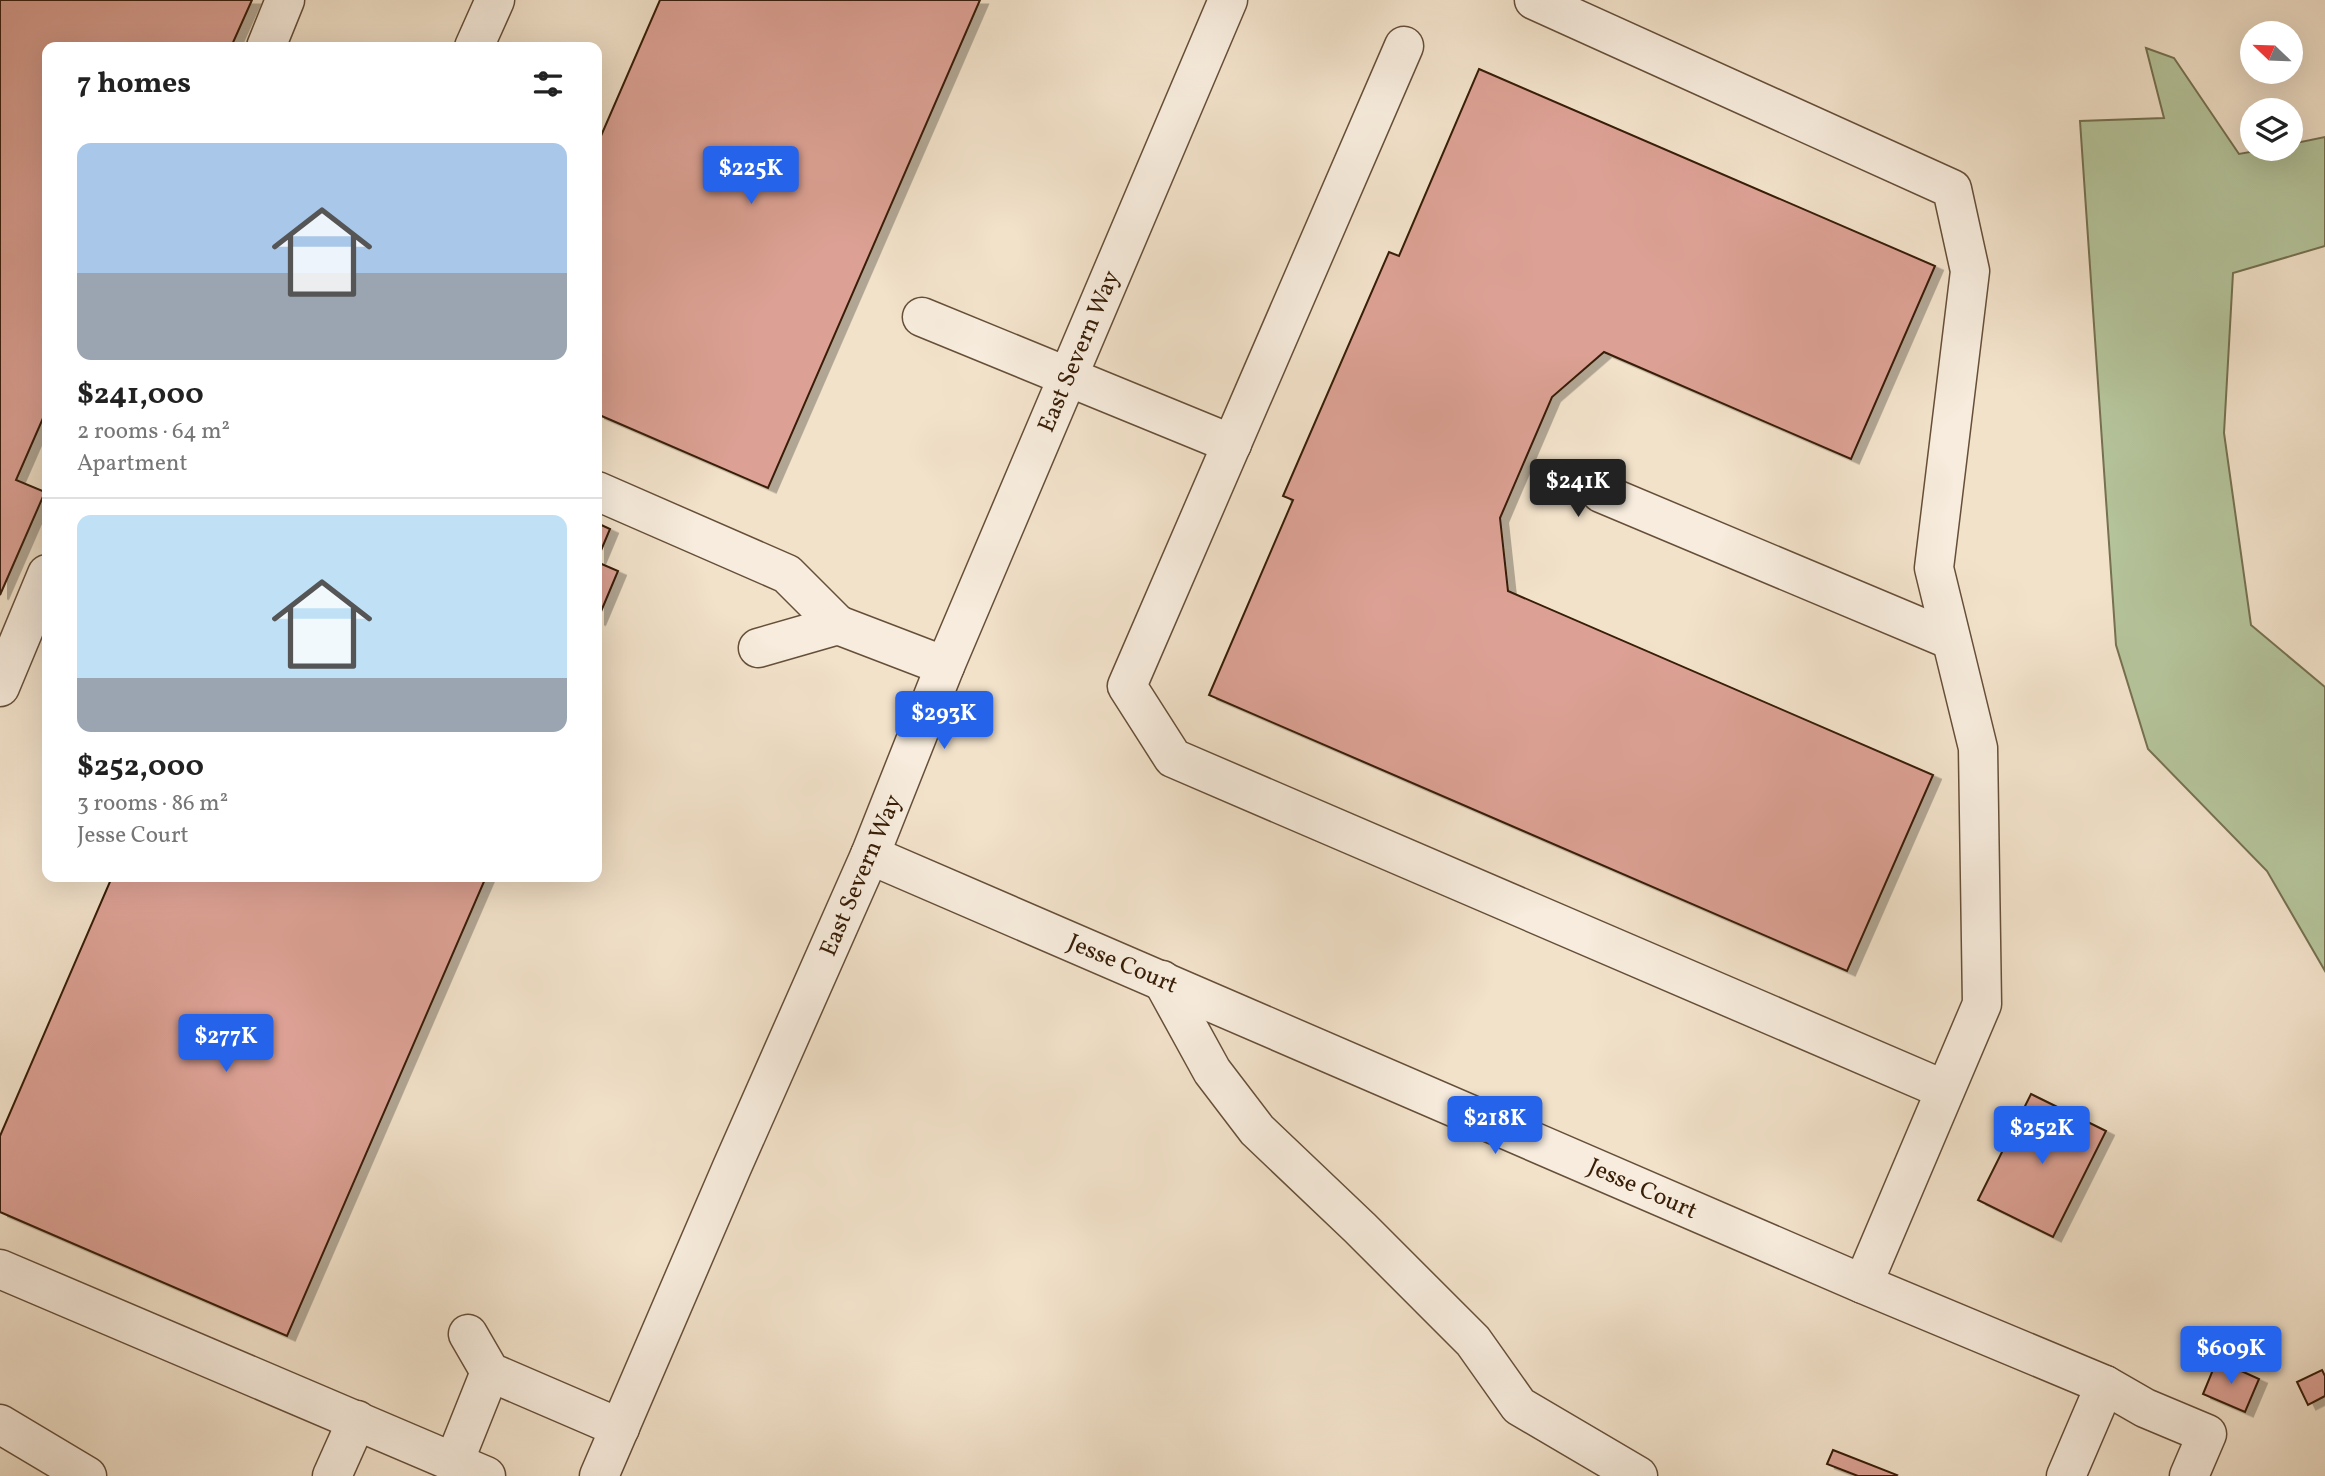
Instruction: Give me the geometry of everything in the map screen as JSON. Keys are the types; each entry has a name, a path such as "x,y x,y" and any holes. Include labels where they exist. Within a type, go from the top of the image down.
{"street":[{"path":"268,42 285,0"},
{"path":"476,42 495,0"},
{"name":"East Severn Way","path":"599,1476 726,1179 870,855 945,666 1228,0"},
{"path":"1534,0 1952,189 1970,271 1934,568 1978,748 1982,1004 1863,1284"},
{"path":"1404,46 1127,686 1173,758 1945,1090"},
{"path":"922,317 1231,444"},
{"path":"602,493 787,574 838,625 945,666"},
{"path":"1601,493 1951,640"},
{"path":"0,688 42,586"},
{"path":"758,648 838,625"},
{"name":"Jesse Court","path":"870,855 1863,1284 2105,1385 2145,1408 2207,1434 2189,1476"},
{"path":"1162,980 1212,1070 1257,1130 1473,1341 1519,1406 1638,1476"},
{"path":"0,1269 470,1469 490,1373"},
{"path":"468,1334 490,1373 620,1427"},
{"path":"2066,1476 2105,1385"},
{"path":"332,1476 357,1420"},
{"path":"0,1424 87,1476"}],"green space":[{"path":"2146,48 2174,58 2240,154 2240,161 2303,161 2303,142 2325,137 2325,246 2233,273 2224,433 2251,625 2325,687 2325,971 2267,871 2148,749 2116,645 2080,121 2164,118"}],"building":[{"path":"0,0 252,0 233,42 42,42 42,420 16,480 42,491 42,499 0,595"},
{"path":"660,0 980,0 768,488 602,416 602,133"},
{"path":"1479,69 1935,266 1851,459 1604,352 1552,397 1500,518 1508,591 1933,775 1847,971 1209,695 1293,500 1283,496 1389,252 1399,256"},
{"path":"602,525 610,529 602,548"},
{"path":"602,564 618,571 602,609"},
{"path":"110,882 484,882 287,1336 0,1212 0,1136"},
{"path":"2031,1094 2106,1131 2053,1237 1978,1200"},
{"path":"2217,1360 2259,1379 2245,1412 2203,1394"},
{"path":"2322,1370 2325,1376 2325,1396 2308,1405 2297,1382"},
{"path":"1833,1450 1897,1475 1858,1476 1827,1464"}]}
